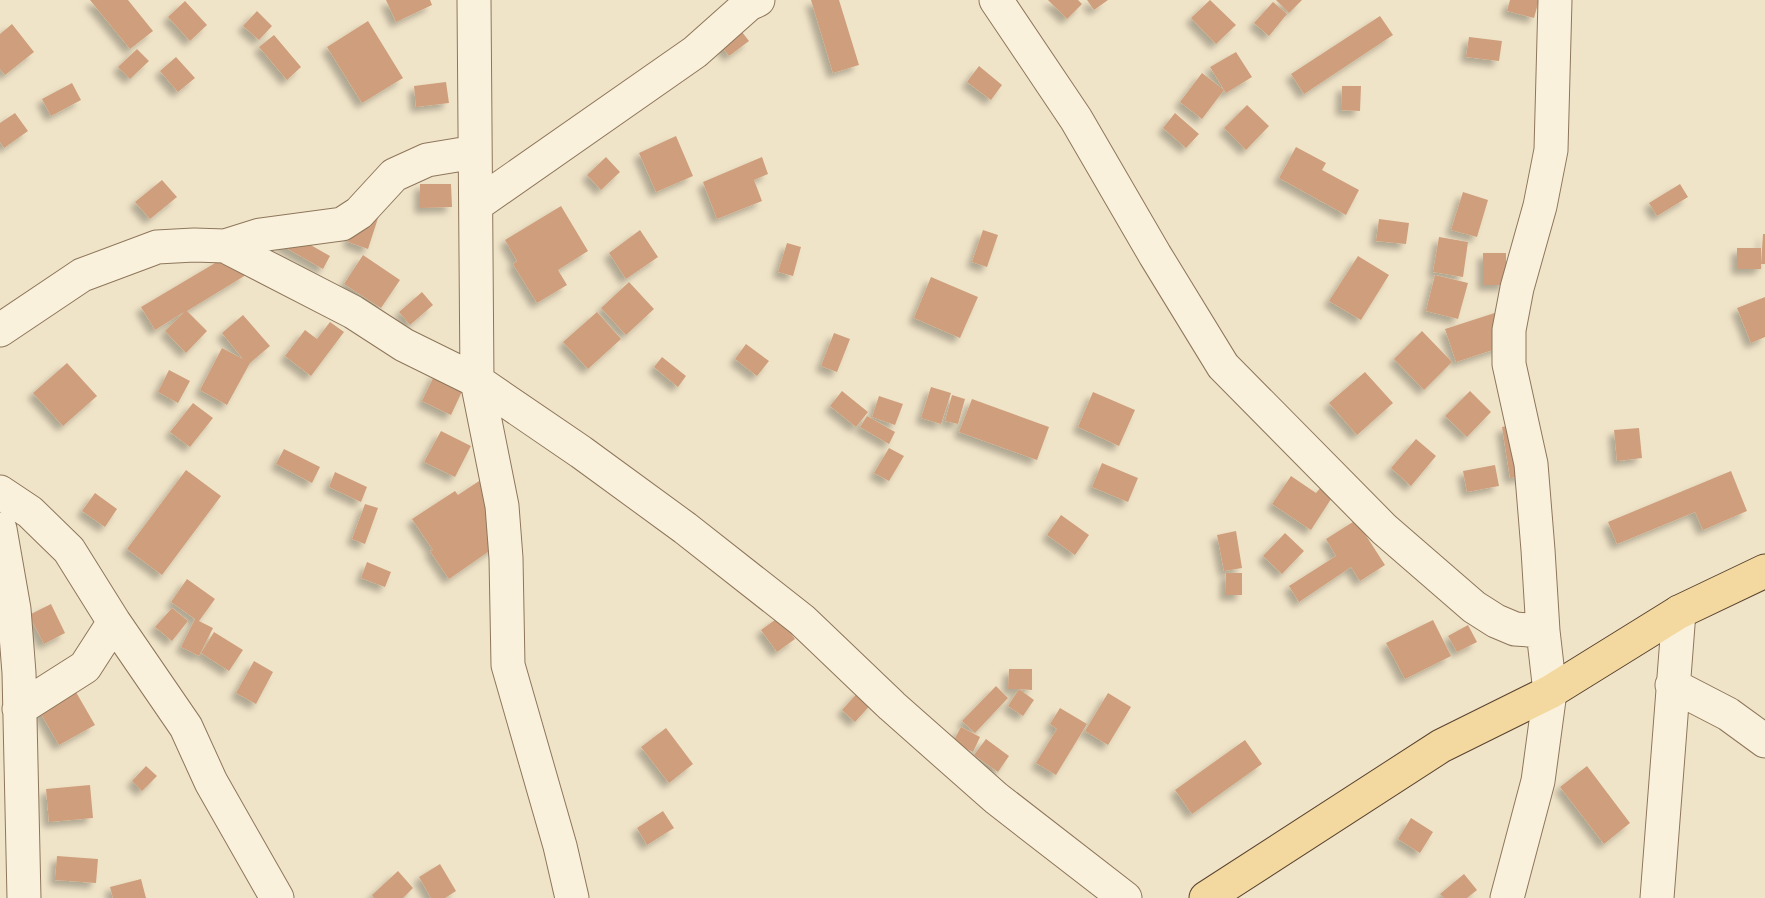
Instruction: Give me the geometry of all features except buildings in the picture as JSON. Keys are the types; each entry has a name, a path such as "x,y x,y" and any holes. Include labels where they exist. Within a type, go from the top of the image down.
{"main road":[{"path":"1206,898 1442,746 1550,692 1679,612 1761,581"}],"street":[{"path":"474,0 477,381 502,506 506,558 508,665 560,846 572,898"},
{"path":"476,205 695,52 748,3 758,0"},
{"path":"1507,898 1538,781 1550,692 1543,631 1531,464 1509,364 1509,330 1516,288 1540,206 1551,150 1555,0"},
{"path":"996,1 1076,119 1222,366 1384,528 1474,607 1496,621 1515,629 1543,631"},
{"path":"0,330 82,275 157,247 194,244 225,246 260,235 342,224 359,213 394,174 427,160 475,152"},
{"path":"225,246 353,312 404,345 477,381 581,452 675,521 802,620 892,706 996,798 1125,898"},
{"path":"0,492 30,512 69,550 114,622 186,727 211,782 277,898"},
{"path":"0,530 14,609 19,673 24,898"},
{"path":"1657,898 1679,612"},
{"path":"19,709 85,667 114,622"},
{"path":"85,667 144,667"},
{"path":"1672,685 1728,714 1765,741"}]}
